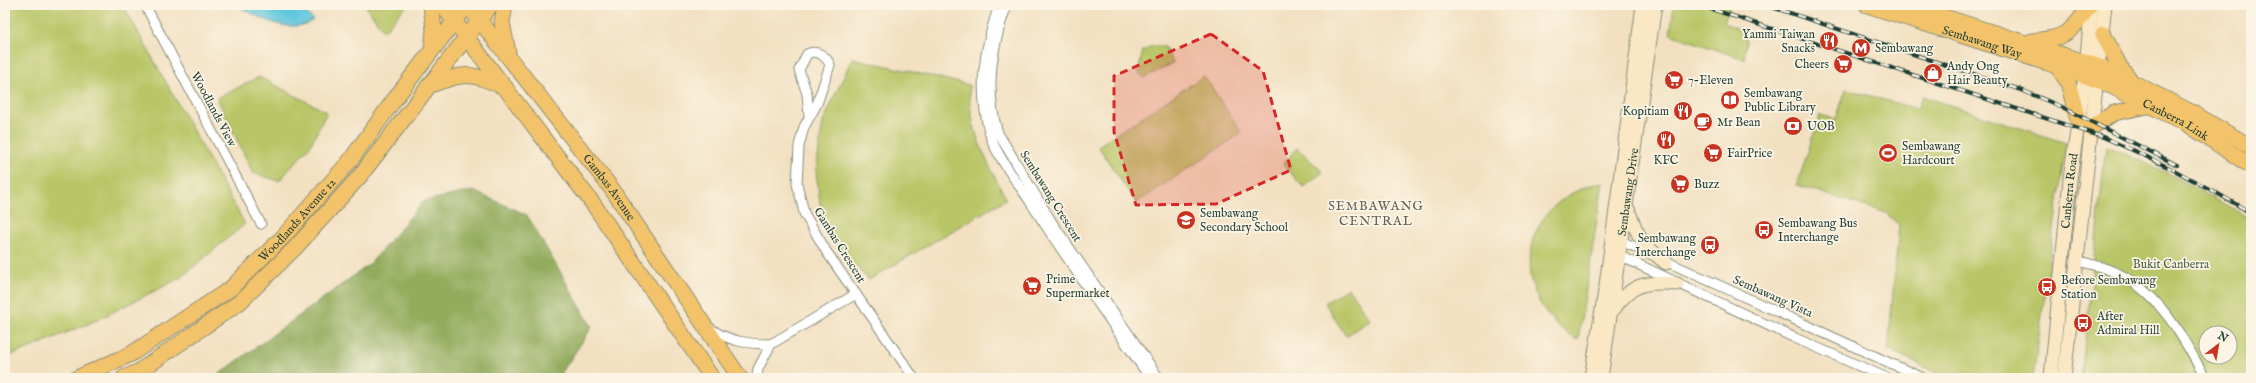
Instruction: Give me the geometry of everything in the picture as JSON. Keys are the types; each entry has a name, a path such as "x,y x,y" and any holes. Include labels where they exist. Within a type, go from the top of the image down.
{"main road":[{"path":"431,5 434,30 432,50"},
{"name":"Gambas Avenue","path":"442,5 507,88 594,205 712,378"},
{"name":"Woodlands Avenue 12","path":"78,378 131,354 230,289 283,237 349,162 467,5"},
{"name":"Gambas Avenue","path":"467,5 612,189 740,378"},
{"name":"Woodlands Avenue 12","path":"124,378 138,372 240,302 295,248 360,176 491,5"},
{"path":"505,5 502,22 509,58"},
{"name":"Sembawang Drive","path":"1591,378 1615,254 1643,5"},
{"name":"Sembawang Drive","path":"1617,239 1627,206 1644,71 1655,5"},
{"name":"Sembawang Way","path":"1867,5 2057,66 2092,71"},
{"name":"Sembawang Way","path":"1907,5 2026,41 2092,71"},
{"path":"2026,41 2055,39 2074,29 2091,5"},
{"name":"Canberra Road","path":"2091,5 2092,71"},
{"name":"Canberra Road","path":"2064,378 2076,260 2084,124 2092,71 2103,34 2105,5"},
{"path":"2103,34 2120,67 2132,81"},
{"path":"2057,66 2068,82 2084,124 2114,113 2152,105"},
{"name":"Canberra Link","path":"2092,71 2132,81 2251,147"},
{"name":"Canberra Link","path":"2092,71 2187,124 2251,166"},
{"path":"428,86 461,74 476,75 507,88"},
{"name":"Canberra Road","path":"2051,378 2070,179 2084,124"},
{"path":"1627,206 1637,234 1647,248 1666,263"},
{"name":"Sembawang Drive","path":"1601,378 1612,311 1615,254"},
{"path":"1612,311 1622,297 1632,288 1658,282 1676,284"}],"street":[{"name":"Woodlands View","path":"145,5 262,224"},
{"name":"Sembawang Crescent","path":"999,5 985,50 983,69 985,113 991,137 1040,218 1150,378"},
{"name":"Sembawang Crescent","path":"1007,5 994,48 991,74 994,123 998,133 1053,224 1159,378"},
{"name":"Gambas Crescent","path":"809,115 807,94 799,70 807,54 814,52 824,56 830,65 816,104 809,115 797,160 797,184 803,209 823,245 914,378"},
{"name":"Sembawang Vista","path":"1617,239 1666,263 1923,378"},
{"path":"1615,254 1676,284 1887,378"},
{"path":"2076,260 2113,271 2139,286 2168,316 2206,378"},
{"name":"Gambas Crescent","path":"771,344 856,294"},
{"path":"704,324 718,334 740,342 771,344 758,369 757,378"}],"highlighted area":[{"path":"1211,34 1263,71 1291,170 1216,204 1136,205 1114,132 1114,76"}],"green space":[{"path":"5,5 123,5 245,224 180,278 95,321 5,358"},
{"path":"365,5 407,5 384,31"},
{"path":"1674,5 1730,5 1724,23 1747,32 1744,59 1670,34"},
{"path":"1152,46 1164,46 1173,63 1144,78 1138,72 1143,51"},
{"path":"852,58 969,85 970,102 975,131 980,145 1006,199 869,280 843,254 821,211 816,171 823,122"},
{"path":"1204,76 1242,133 1136,203 1098,146"},
{"path":"259,77 327,112 310,146 279,181 253,173 217,98"},
{"path":"1846,89 1917,109 1922,96 2066,143 2033,378 1946,378 1888,349 1899,225 1886,213 1797,185 1820,115 1836,119"},
{"name":"Bukit Canberra","path":"2106,146 2160,169 2244,215 2251,221 2251,378 2081,378"},
{"path":"1297,148 1323,172 1303,187 1283,164"},
{"path":"1603,182 1578,340 1554,322 1538,300 1530,276 1530,252 1538,229 1552,208 1574,192"},
{"path":"473,191 527,215 592,327 558,378 214,378 370,264 424,201"},
{"path":"1348,288 1370,320 1346,336 1325,303"}],"water":[{"path":"270,4 290,6 299,9 313,20 295,26 286,26 258,17 242,8 240,5"}],"railway":[{"path":"1699,5 2103,137 2178,172 2251,213"},
{"path":"1766,5 2021,90 2060,106 2177,165"}],"place":[{"name":"Yammi Taiwan Snacks","path":"1829,41"},
{"name":"Sembawang","path":"1861,48"},
{"name":"Cheers","path":"1843,64"},
{"name":"Andy Ong Hair Beauty","path":"1933,73"},
{"name":"7-Eleven","path":"1674,80"},
{"name":"Sembawang Public Library","path":"1730,100"},
{"name":"Kopitiam","path":"1683,111"},
{"name":"Mr Bean","path":"1703,122"},
{"name":"UOB","path":"1793,126"},
{"name":"KFC","path":"1666,140"},
{"name":"FairPrice","path":"1713,153"},
{"name":"Sembawang Hardcourt","path":"1888,153"},
{"name":"Buzz","path":"1680,184"},
{"name":"Sembawang Secondary School","path":"1186,220"},
{"name":"Sembawang Bus Interchange","path":"1764,230"},
{"name":"Sembawang Interchange","path":"1710,245"},
{"name":"Prime Supermarket","path":"1032,286"},
{"name":"Before Sembawang Station","path":"2047,287"},
{"name":"After Admiral Hill","path":"2083,323"}],"district":[{"name":"SEMBAWANG CENTRAL","path":"1376,212"}]}
